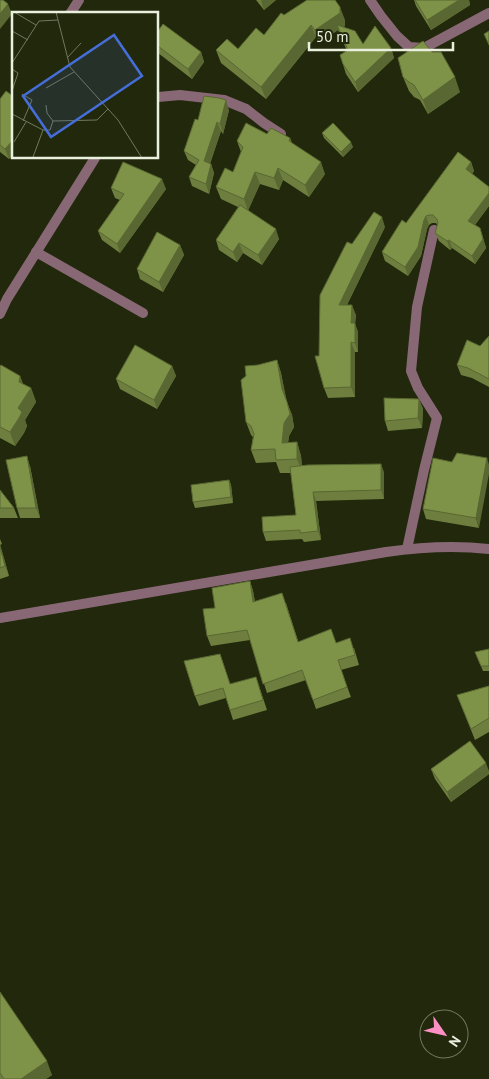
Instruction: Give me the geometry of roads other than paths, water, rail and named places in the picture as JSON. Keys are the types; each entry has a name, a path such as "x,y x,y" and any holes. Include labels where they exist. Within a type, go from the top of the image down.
{"street":[{"path":"71,12 79,0"},
{"path":"370,0 397,36 409,47 424,48 489,13"},
{"path":"159,97 180,95 224,100 246,109 290,140"},
{"path":"0,314 7,299 94,159"},
{"path":"407,549 424,470 438,418 418,388 411,371 417,306 434,230"},
{"path":"36,252 143,312"},
{"path":"0,618 344,558 407,549 467,546 489,549"}]}
